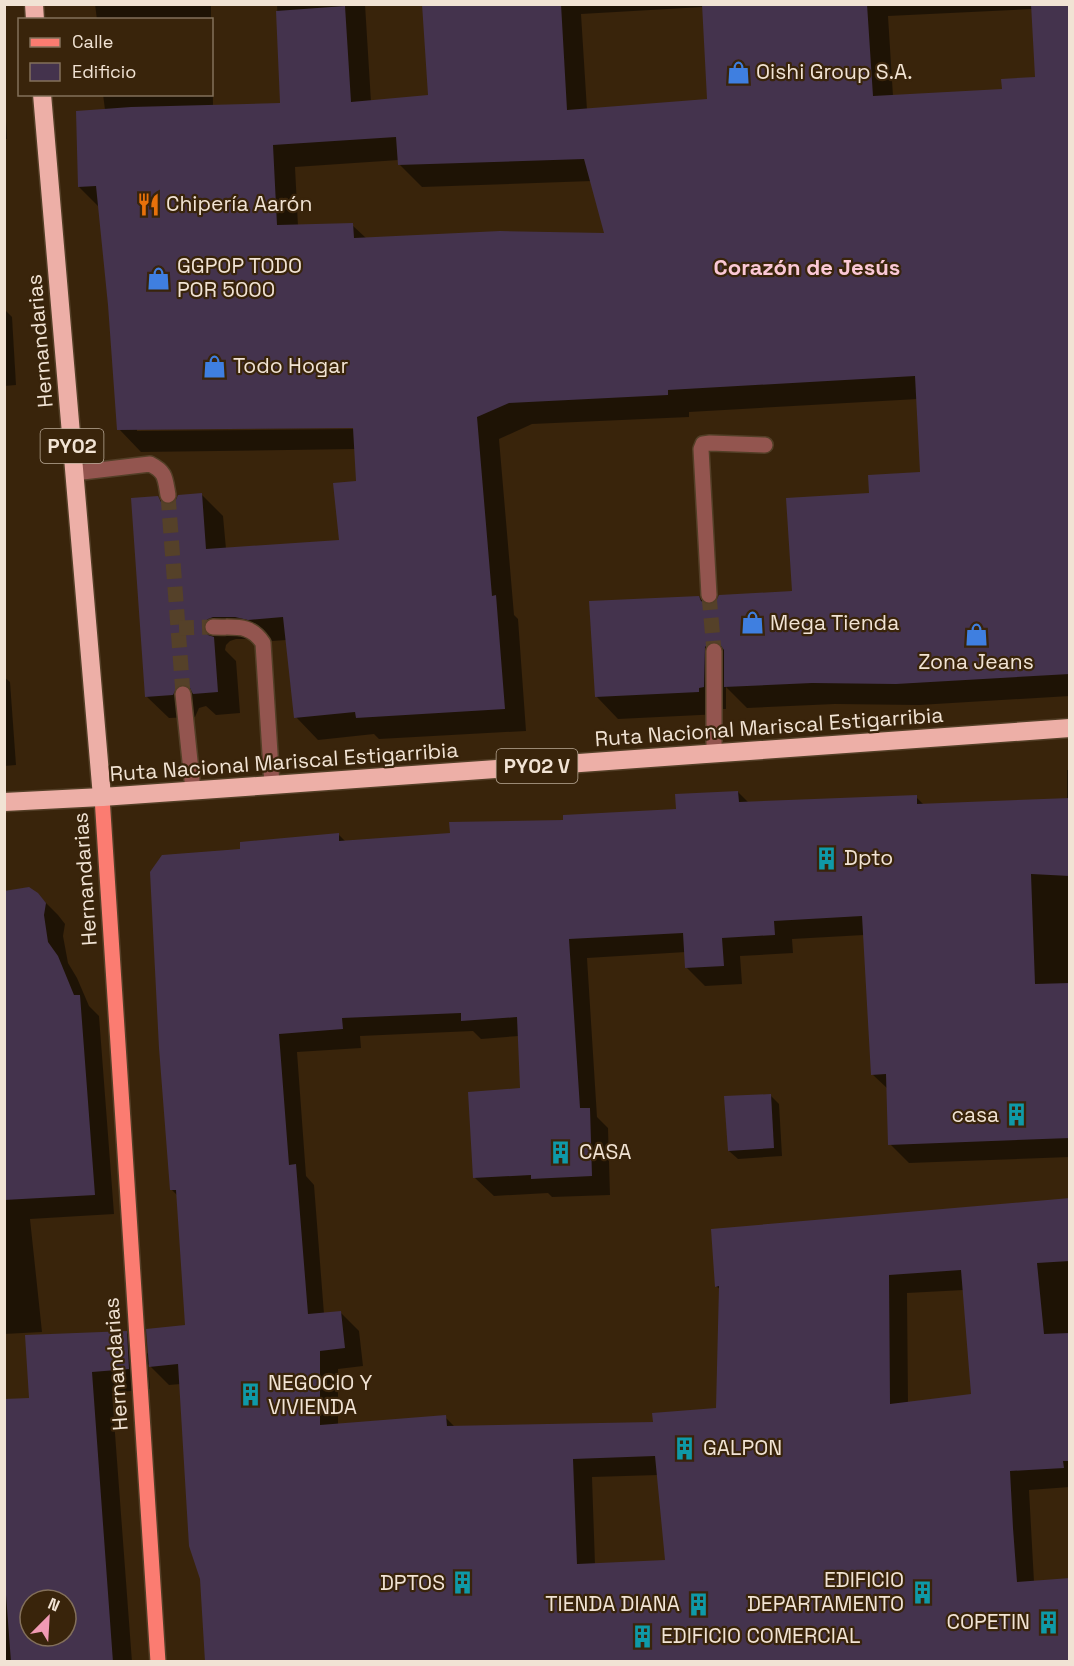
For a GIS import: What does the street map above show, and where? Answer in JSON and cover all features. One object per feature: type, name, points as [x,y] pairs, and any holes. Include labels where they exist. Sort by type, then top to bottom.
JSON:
[{"type":"highway","name":"Hernandarias","points":[[42,96],[102,797]]},
{"type":"highway","name":"Ruta Nacional Mariscal Estigarribia","points":[[4,802],[1070,728]]},
{"type":"main road","name":"Hernandarias","points":[[102,797],[158,1662]]},
{"type":"lane","points":[[709,595],[701,449],[704,444],[710,443],[765,445]]},
{"type":"lane","points":[[74,473],[150,464],[161,470],[166,481],[168,495]]},
{"type":"lane","points":[[213,627],[249,629],[257,633],[263,644],[272,785]]},
{"type":"lane","points":[[714,651],[714,754]]},
{"type":"lane","points":[[183,694],[193,790]]},
{"type":"building","points":[[422,4],[561,4],[567,110],[707,99],[702,4],[867,4],[873,96],[1002,89],[1001,79],[1035,77],[1031,4],[1070,4],[1070,674],[896,684],[812,683],[724,687],[724,650],[719,643],[713,641],[705,647],[704,687],[699,688],[699,692],[595,697],[589,601],[699,596],[701,601],[709,605],[715,603],[719,595],[792,591],[786,498],[869,493],[868,475],[920,472],[915,376],[668,390],[668,395],[509,403],[477,417],[492,596],[496,595],[505,709],[356,718],[355,712],[294,718],[283,617],[248,620],[235,617],[208,619],[204,622],[203,627],[208,635],[214,637],[218,692],[193,694],[190,688],[183,684],[177,687],[173,695],[145,697],[131,498],[158,496],[161,502],[169,505],[175,502],[178,495],[202,493],[206,549],[339,540],[333,483],[356,481],[353,428],[117,430],[96,186],[78,187],[76,111],[131,107],[280,103],[276,11],[345,6],[351,102],[428,95]],"holes":[[[396,137],[398,165],[584,159],[604,233],[500,231],[354,238],[353,223],[277,225],[273,145]]]},
{"type":"building","points":[[738,791],[739,802],[917,795],[917,804],[1070,798],[1070,876],[1031,874],[1035,984],[1070,983],[1070,1138],[888,1145],[886,1074],[871,1075],[862,916],[774,921],[775,935],[722,938],[724,966],[685,968],[683,933],[569,939],[580,1108],[590,1108],[592,1176],[531,1179],[531,1175],[473,1178],[468,1092],[520,1088],[517,1017],[461,1021],[461,1013],[342,1018],[343,1029],[279,1034],[289,1165],[296,1164],[308,1314],[341,1311],[345,1348],[320,1351],[320,1425],[446,1415],[447,1426],[653,1422],[652,1413],[716,1408],[719,1286],[715,1287],[711,1229],[1070,1198],[1070,1261],[1037,1263],[1044,1334],[1070,1333],[1070,1461],[1063,1461],[1064,1468],[1010,1471],[1017,1582],[1070,1578],[1070,1662],[205,1662],[200,1579],[189,1546],[178,1364],[149,1367],[146,1329],[185,1325],[176,1190],[170,1190],[159,1048],[150,872],[162,855],[240,849],[240,842],[339,833],[339,841],[450,833],[449,822],[563,820],[563,815],[676,809],[675,794]],"holes":[[[961,1270],[971,1394],[890,1404],[889,1275]],[[655,1456],[665,1560],[577,1564],[573,1459]]]},
{"type":"building","points":[[29,887],[46,903],[44,915],[48,942],[58,956],[74,995],[80,995],[95,1195],[4,1200],[4,891]]},
{"type":"building","points":[[771,1094],[774,1148],[728,1151],[724,1096]]},
{"type":"building","points":[[127,1331],[129,1369],[92,1372],[113,1662],[11,1662],[6,1595],[4,1595],[4,1399],[29,1398],[25,1335]]},
{"type":"tunnel","points":[[168,495],[183,694]]},
{"type":"tunnel","points":[[709,595],[714,651]]},
{"type":"tunnel","points":[[179,628],[213,627]]},
{"type":"place","name":"Oishi Group S.A.","points":[[738,72]]},
{"type":"place","name":"Chipería Aarón","points":[[148,204]]},
{"type":"place","name":"GGPOP TODO POR 5000","points":[[159,278]]},
{"type":"place","name":"Todo Hogar","points":[[215,366]]},
{"type":"place","name":"Mega Tienda","points":[[752,623]]},
{"type":"place","name":"Zona Jeans","points":[[976,634]]},
{"type":"place","name":"Dpto","points":[[826,858]]},
{"type":"place","name":"casa","points":[[1017,1115]]},
{"type":"place","name":"CASA","points":[[561,1152]]},
{"type":"place","name":"NEGOCIO Y VIVIENDA","points":[[250,1395]]},
{"type":"place","name":"GALPON","points":[[685,1448]]},
{"type":"place","name":"DPTOS","points":[[463,1583]]},
{"type":"place","name":"EDIFICIO DEPARTAMENTO","points":[[922,1592]]},
{"type":"place","name":"TIENDA DIANA","points":[[698,1604]]},
{"type":"place","name":"COPETIN","points":[[1048,1622]]},
{"type":"place","name":"EDIFICIO COMERCIAL","points":[[643,1636]]},
{"type":"district","name":"Corazón de Jesús","points":[[807,267]]}]
